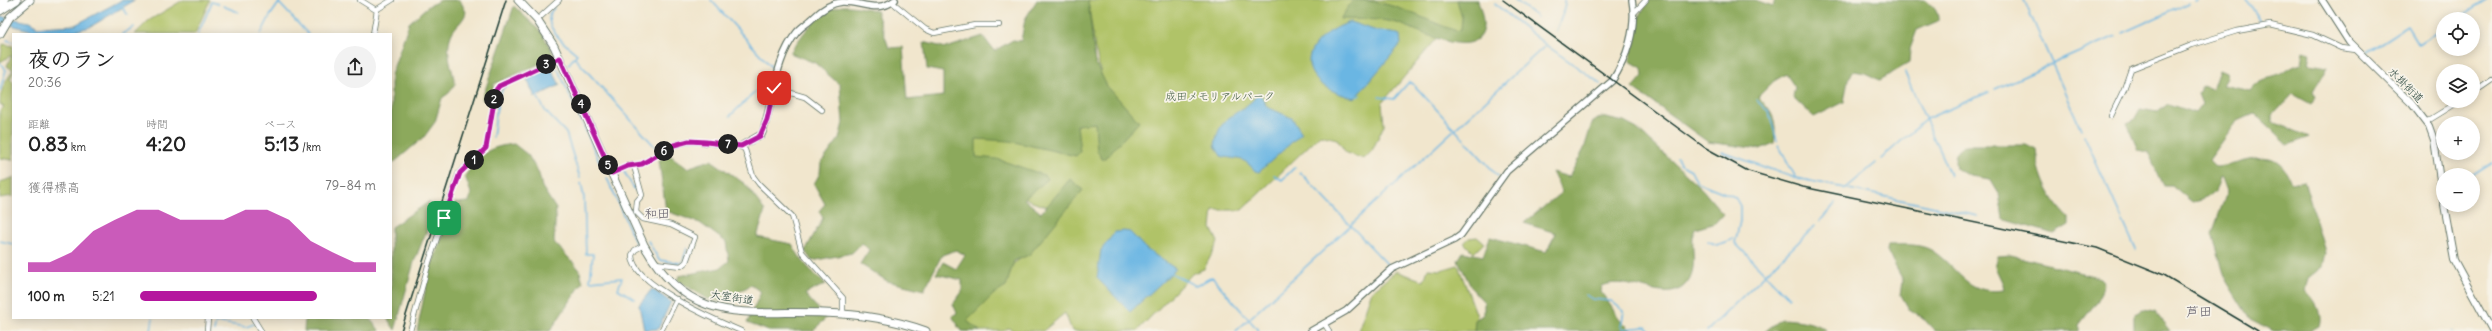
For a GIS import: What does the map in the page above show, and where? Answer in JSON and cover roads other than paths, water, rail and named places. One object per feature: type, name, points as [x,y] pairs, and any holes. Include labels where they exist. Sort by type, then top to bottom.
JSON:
[{"type":"main road","points":[[0,3],[5,0]]},
{"type":"main road","points":[[0,11],[17,0]]},
{"type":"main road","points":[[0,34],[10,17],[30,0]]},
{"type":"main road","name":"大室街道","points":[[518,0],[547,32],[644,245],[665,276],[683,292],[713,307],[737,312],[842,314],[894,321],[926,331]]},
{"type":"main road","name":"水掛街道","points":[[2322,0],[2349,42],[2412,104],[2426,122],[2434,140],[2438,168]]},
{"type":"main road","points":[[2445,212],[2454,260],[2492,330]]},
{"type":"street","points":[[360,0],[370,8],[377,10]]},
{"type":"street","points":[[373,33],[377,10],[392,0]]},
{"type":"street","points":[[537,20],[559,0]]},
{"type":"street","points":[[1311,331],[1346,311],[1392,268],[1454,240],[1466,230],[1508,171],[1612,81],[1625,56],[1634,13],[1632,0]]},
{"type":"street","points":[[1634,13],[1646,0]]},
{"type":"street","points":[[612,173],[622,168],[642,164],[674,145],[689,141],[741,146],[762,134],[785,53],[796,32],[817,15],[840,2],[876,8],[893,1],[925,29],[934,33],[976,25],[999,26]]},
{"type":"street","points":[[2110,116],[2124,89],[2131,69],[2171,52],[2237,31],[2270,25],[2313,35],[2345,49],[2356,50]]},
{"type":"street","points":[[410,331],[429,262],[460,173],[486,148],[496,90],[506,82],[560,58]]},
{"type":"street","points":[[2480,88],[2492,80]]},
{"type":"street","points":[[774,88],[805,97],[822,110]]},
{"type":"street","points":[[2426,122],[2449,108]]},
{"type":"street","points":[[741,146],[745,150],[753,176],[758,184],[792,216],[802,252],[843,298],[842,314]]},
{"type":"street","points":[[634,166],[642,196],[637,201],[636,212],[643,219],[671,225],[695,237],[686,262],[681,266],[655,263]]},
{"type":"street","points":[[644,245],[633,252],[633,262],[642,276],[694,310],[741,331]]},
{"type":"street","points":[[661,331],[676,299]]},
{"type":"street","points":[[207,331],[208,319]]},
{"type":"street","points":[[255,319],[261,331]]},
{"type":"street","points":[[1324,323],[1329,331]]},
{"type":"water","points":[[122,0],[135,0],[90,27],[79,30],[64,32],[33,31],[0,22],[0,16],[29,22],[38,27],[75,25]]},
{"type":"water","points":[[1350,22],[1377,31],[1392,32],[1400,35],[1401,44],[1355,98],[1336,92],[1321,84],[1312,74],[1309,63],[1311,52],[1318,41],[1331,31]]},
{"type":"water","points":[[551,68],[560,85],[535,97],[527,79]]},
{"type":"water","points":[[1259,92],[1267,107],[1292,118],[1302,133],[1259,172],[1255,171],[1251,166],[1240,159],[1221,156],[1215,146],[1219,129],[1227,119],[1252,101]]},
{"type":"water","points":[[1115,232],[1130,232],[1146,249],[1176,269],[1130,312],[1097,278],[1101,250]]},
{"type":"water","points":[[652,289],[671,302],[658,329],[644,330],[639,305]]},
{"type":"waterway","points":[[262,33],[270,16],[281,0]]},
{"type":"waterway","points":[[711,0],[776,72],[730,116]]},
{"type":"waterway","points":[[1515,0],[1537,17]]},
{"type":"waterway","points":[[1556,31],[1565,8],[1564,0]]},
{"type":"waterway","points":[[2024,0],[2081,129]]},
{"type":"waterway","points":[[2246,0],[2261,23]]},
{"type":"waterway","points":[[2468,12],[2487,0]]},
{"type":"waterway","points":[[198,33],[212,2],[218,4]]},
{"type":"waterway","points":[[279,3],[307,33]]},
{"type":"waterway","points":[[2122,33],[2189,3]]},
{"type":"waterway","points":[[1495,4],[1546,45],[1601,84]]},
{"type":"waterway","points":[[223,6],[238,12]]},
{"type":"waterway","points":[[122,7],[128,15]]},
{"type":"waterway","points":[[554,8],[550,14],[549,21],[551,27],[555,34],[577,54],[568,65]]},
{"type":"waterway","points":[[2367,52],[2407,26],[2418,44],[2436,32]]},
{"type":"waterway","points":[[124,33],[134,27]]},
{"type":"waterway","points":[[1995,89],[2116,36]]},
{"type":"waterway","points":[[7,40],[12,42]]},
{"type":"waterway","points":[[1236,331],[1546,45]]},
{"type":"waterway","points":[[574,57],[658,150],[679,141],[697,138],[739,142]]},
{"type":"waterway","points":[[0,63],[6,70],[0,90]]},
{"type":"waterway","points":[[493,137],[498,99],[503,88],[510,83],[546,68],[558,69],[604,172]]},
{"type":"waterway","points":[[1905,73],[1950,175]]},
{"type":"waterway","points":[[1379,97],[1394,99],[1409,82],[1414,85],[1498,176]]},
{"type":"waterway","points":[[1881,159],[1926,119],[1989,92]]},
{"type":"waterway","points":[[537,96],[546,112],[566,133],[580,178]]},
{"type":"waterway","points":[[1756,100],[1769,112],[1777,141]]},
{"type":"waterway","points":[[2084,135],[2136,250]]},
{"type":"waterway","points":[[1779,146],[1796,178],[1978,216]]},
{"type":"waterway","points":[[1722,152],[1795,178]]},
{"type":"waterway","points":[[1677,157],[1680,164],[1691,170],[1697,182],[1735,197],[1740,206],[1740,221],[1735,243],[1789,298]]},
{"type":"waterway","points":[[2480,170],[2492,162]]},
{"type":"waterway","points":[[1845,189],[1876,163]]},
{"type":"waterway","points":[[1274,175],[1282,180],[1295,167]]},
{"type":"waterway","points":[[623,170],[635,190]]},
{"type":"waterway","points":[[1300,172],[1387,264]]},
{"type":"waterway","points":[[607,178],[636,244]]},
{"type":"waterway","points":[[581,183],[584,198],[586,254],[593,254],[590,281],[622,278],[618,289],[635,299]]},
{"type":"waterway","points":[[1820,221],[1836,203]]},
{"type":"waterway","points":[[1707,331],[1815,226]]},
{"type":"waterway","points":[[1708,241],[1717,245],[1733,239]]},
{"type":"waterway","points":[[0,241],[12,244]]},
{"type":"waterway","points":[[648,241],[659,260],[680,263],[683,261],[687,248]]},
{"type":"waterway","points":[[1171,273],[1196,286],[1212,277],[1259,331]]},
{"type":"waterway","points":[[1586,295],[1592,299],[1611,301],[1624,311],[1621,327],[1623,329],[1646,327],[1649,331]]},
{"type":"waterway","points":[[151,331],[153,319]]},
{"type":"waterway","points":[[214,331],[217,319]]},
{"type":"waterway","points":[[216,322],[246,327],[254,324]]},
{"type":"railway","points":[[401,331],[506,0]]},
{"type":"railway","points":[[1503,0],[1704,147],[1748,171],[1803,187],[2097,248],[2164,275],[2258,331]]},
{"type":"district","name":"和田","points":[[657,213]]},
{"type":"district","name":"芦田","points":[[2199,311]]},
{"type":"park label","name":"成田メモリアルパーク","points":[[1220,96]]}]
